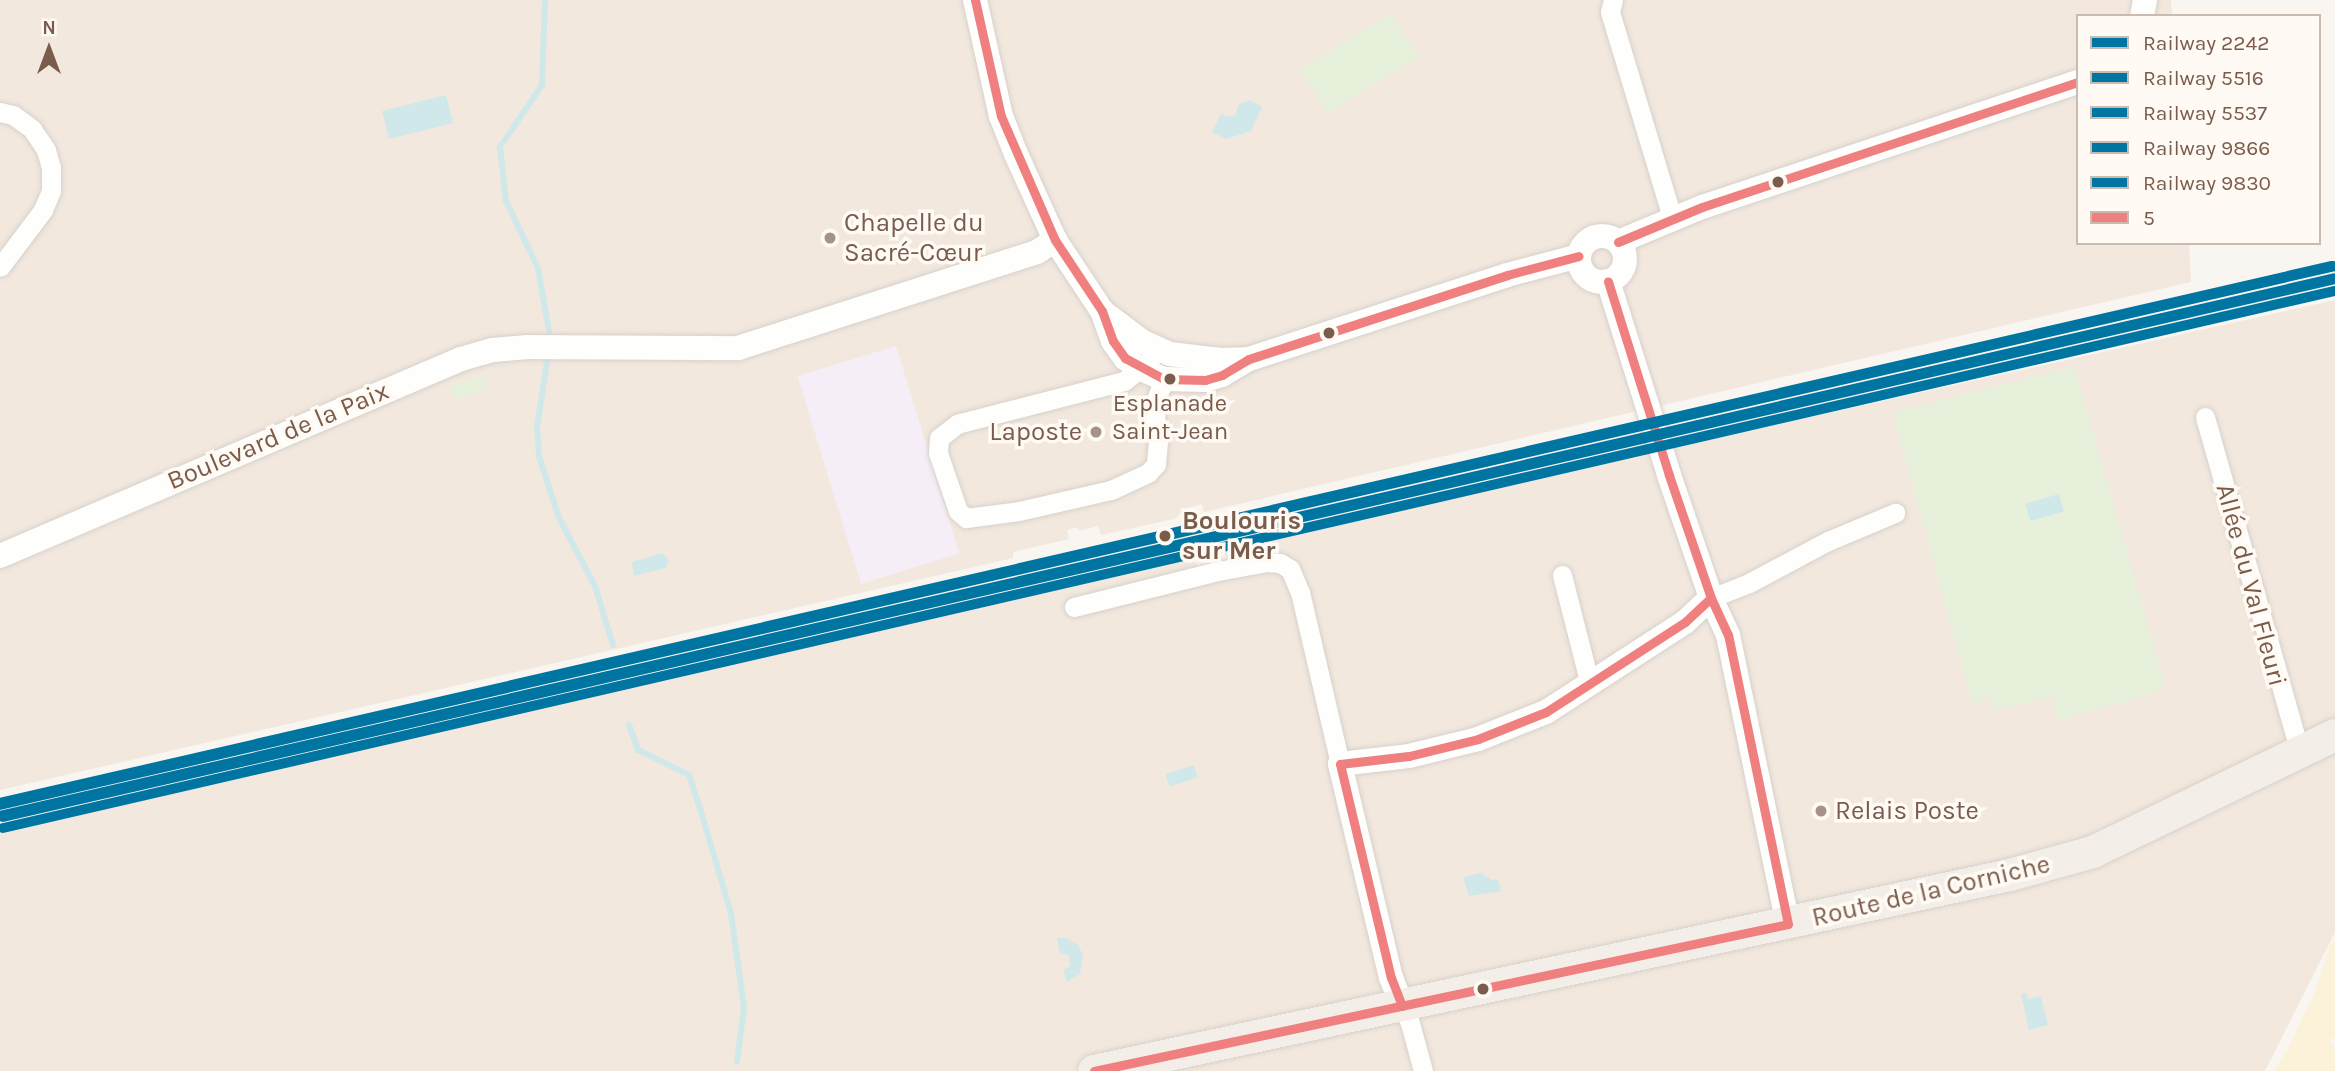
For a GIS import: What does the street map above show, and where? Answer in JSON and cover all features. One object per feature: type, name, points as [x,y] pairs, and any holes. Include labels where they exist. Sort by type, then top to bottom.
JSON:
[{"type":"main road","name":"Route de la Corniche","points":[[1094,1071],[2010,875],[2093,852],[2335,735]]},
{"type":"street","points":[[975,0],[1001,117],[1055,240],[1102,311],[1113,341],[1125,358],[1249,359],[1507,275],[1579,257]]},
{"type":"street","points":[[1613,0],[1611,12],[1672,217]]},
{"type":"street","points":[[1618,242],[1625,261],[1620,274],[1601,282],[1587,277],[1579,257],[1585,243],[1598,236],[1618,242],[1672,217],[2076,83]]},
{"type":"street","points":[[0,112],[13,114],[32,129],[46,150],[51,168],[51,191],[43,210],[0,267]]},
{"type":"street","name":"Boulevard de la Paix","points":[[0,556],[461,359],[493,350],[564,346],[738,348],[1037,252],[1055,240]]},
{"type":"street","points":[[1608,281],[1669,475],[1711,598],[1728,635],[1788,924]]},
{"type":"street","points":[[1154,360],[1154,404],[1158,442],[1156,464],[1148,473],[1111,490],[1019,511],[966,518],[958,511],[938,453],[939,438],[957,424],[1124,381],[1154,360]]},
{"type":"street","name":"Allée du Val Fleuri","points":[[2205,417],[2300,753]]},
{"type":"street","points":[[1340,764],[1409,756],[1478,739],[1546,712],[1685,622],[1711,598],[1749,583],[1828,541],[1895,513]]},
{"type":"street","points":[[1074,607],[1213,572],[1268,562],[1280,563],[1290,569],[1300,592],[1388,966],[1410,1023],[1423,1071]]},
{"type":"street","points":[[1562,575],[1590,685]]},
{"type":"shaded area","points":[[0,0],[2171,0],[2172,14],[2076,14],[2076,245],[2189,245],[2191,282],[1204,512],[1202,504],[1187,508],[1174,519],[1101,535],[1098,526],[1079,531],[1077,527],[1067,530],[1069,539],[1013,552],[1013,558],[0,790]]},
{"type":"shaded area","points":[[2335,300],[2335,932],[2265,1071],[0,1071],[0,828],[1192,555],[1197,566],[1226,560],[1224,548]]},
{"type":"shaded area","points":[[896,346],[959,554],[861,584],[798,376]]},
{"type":"green space","points":[[1391,13],[1419,57],[1328,114],[1300,70]]},
{"type":"green space","points":[[2074,366],[2166,689],[2058,721],[2051,697],[1995,711],[1990,698],[1972,703],[1893,413]]},
{"type":"green space","points":[[483,376],[487,389],[455,399],[450,386]]},
{"type":"sand","points":[[2335,941],[2335,1036],[2330,1041],[2335,1049],[2335,1071],[2274,1071],[2290,1045],[2317,987],[2329,948]]},
{"type":"water","points":[[446,95],[453,123],[389,139],[382,111]]},
{"type":"water","points":[[1250,100],[1262,107],[1251,131],[1226,139],[1212,132],[1221,114],[1227,117],[1235,115],[1239,104]]},
{"type":"water","points":[[2059,494],[2064,511],[2030,521],[2025,504]]},
{"type":"water","points":[[662,553],[669,560],[666,568],[634,576],[632,562]]},
{"type":"water","points":[[1194,765],[1198,777],[1169,787],[1165,774]]},
{"type":"water","points":[[1480,873],[1492,880],[1498,879],[1501,891],[1469,896],[1463,877]]},
{"type":"water","points":[[1057,938],[1066,938],[1078,945],[1083,955],[1080,974],[1067,982],[1063,970],[1070,966],[1069,956],[1060,953]]},
{"type":"water","points":[[2026,993],[2028,999],[2041,996],[2048,1025],[2029,1030],[2021,994]]},
{"type":"waterway","points":[[545,0],[542,85],[500,147],[506,201],[538,268],[549,332]]},
{"type":"waterway","points":[[547,362],[537,427],[539,456],[559,518],[595,586],[613,645]]},
{"type":"waterway","points":[[629,725],[638,750],[689,775],[700,808],[731,913],[744,1008],[737,1062]]},
{"type":"rail line","name":"9866","points":[[0,803],[2332,266]]},
{"type":"rail line","name":"5537","points":[[0,805],[2335,266]]},
{"type":"rail line","name":"2242","points":[[0,816],[2335,278]]},
{"type":"rail line","name":"9830","points":[[3,817],[2335,279]]},
{"type":"rail line","name":"5516","points":[[3,828],[2335,291]]},
{"type":"transit line","name":"5","points":[[975,0],[1001,116],[1055,240],[1102,311],[1113,341],[1125,358],[1164,379],[1205,380],[1222,375],[1249,359],[1507,275],[1579,256]]},
{"type":"transit line","name":"5","points":[[1618,242],[1702,207],[2076,83]]},
{"type":"transit line","name":"5","points":[[1094,1071],[1788,924],[1728,635],[1711,598],[1669,475],[1608,281]]},
{"type":"transit line","name":"5","points":[[1402,1006],[1391,978],[1340,764],[1409,756],[1478,739],[1546,712],[1685,622],[1711,598]]},
{"type":"place","name":"Chapelle du Sacré-Cœur","points":[[830,238]]},
{"type":"place","name":"Esplanade Saint-Jean","points":[[1170,379]]},
{"type":"place","name":"Laposte","points":[[1096,432]]},
{"type":"place","name":"Boulouris sur Mer","points":[[1165,536]]},
{"type":"place","name":"Relais Poste","points":[[1821,811]]}]
